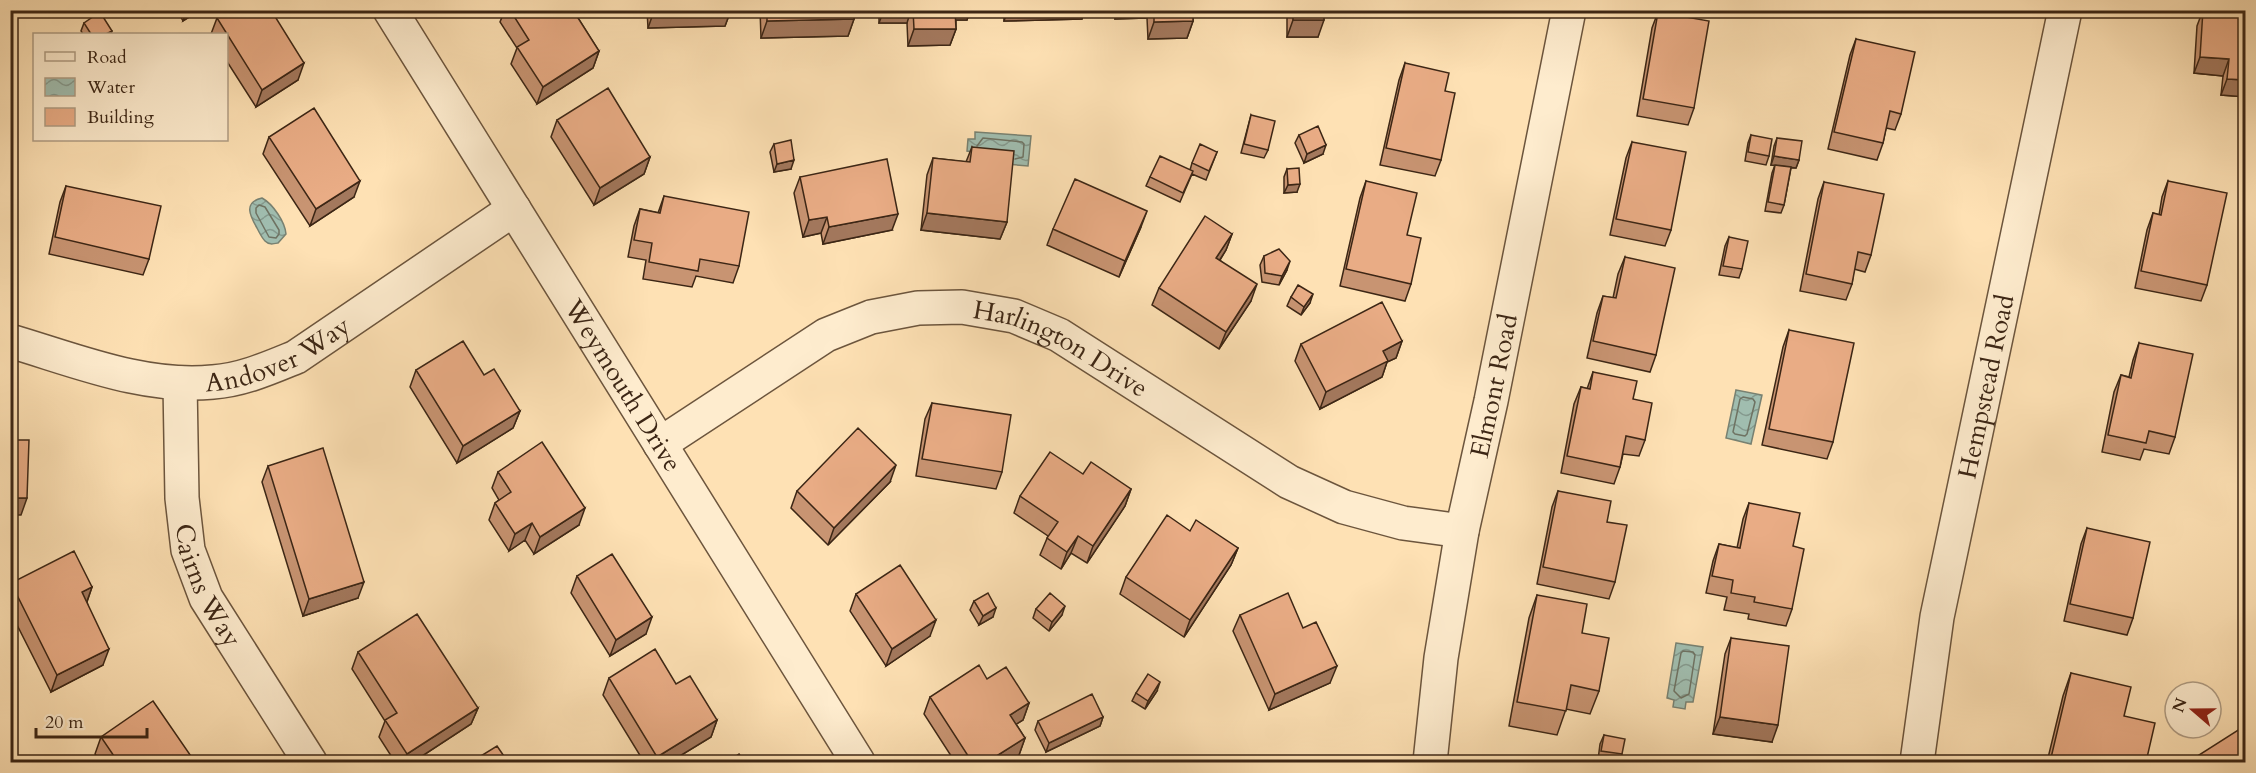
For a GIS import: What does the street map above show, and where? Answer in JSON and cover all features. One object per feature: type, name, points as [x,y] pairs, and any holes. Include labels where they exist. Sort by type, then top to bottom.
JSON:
[{"type":"street","name":"Weymouth Drive","points":[[390,10],[858,762]]},
{"type":"street","name":"Elmont Road","points":[[1430,762],[1440,658],[1462,531],[1491,400],[1569,10]]},
{"type":"street","name":"Hempstead Road","points":[[1917,762],[1937,617],[2065,10]]},
{"type":"street","name":"Andover Way","points":[[10,341],[133,376],[180,383],[214,382],[256,373],[296,357],[514,209]]},
{"type":"street","name":"Harlington Drive","points":[[660,444],[826,335],[871,317],[918,308],[962,307],[1014,316],[1059,335],[1289,482],[1344,507],[1403,523],[1462,531]]},
{"type":"street","name":"Cairns Way","points":[[180,383],[182,498],[188,550],[206,598],[310,762]]},
{"type":"water","points":[[975,132],[1031,136],[1028,166],[973,161],[973,152],[967,151],[968,139],[975,139]]},
{"type":"water","points":[[262,198],[274,209],[283,224],[286,234],[278,243],[270,244],[265,241],[250,214],[252,203]]},
{"type":"water","points":[[1736,390],[1762,395],[1751,444],[1726,438]]},
{"type":"water","points":[[1676,643],[1703,647],[1693,702],[1686,702],[1685,709],[1673,707],[1674,700],[1667,698]]},
{"type":"building","points":[[230,10],[271,10],[304,63],[262,90],[217,18]]},
{"type":"building","points":[[510,10],[573,10],[599,51],[543,87],[517,47],[529,40]]},
{"type":"building","points":[[767,10],[853,10],[854,19],[767,21]]},
{"type":"building","points":[[913,10],[955,10],[956,29],[914,29]]},
{"type":"building","points":[[1154,10],[1193,10],[1193,21],[1154,22]]},
{"type":"building","points":[[1293,10],[1324,10],[1324,20],[1293,20]]},
{"type":"building","points":[[2203,10],[2246,10],[2246,80],[2227,79],[2229,59],[2200,57]]},
{"type":"building","points":[[100,12],[112,31],[90,33],[84,23]]},
{"type":"building","points":[[1658,12],[1709,21],[1694,108],[1643,99]]},
{"type":"building","points":[[1856,39],[1915,52],[1901,114],[1890,111],[1883,143],[1834,132]]},
{"type":"building","points":[[1405,63],[1449,73],[1445,91],[1455,93],[1441,160],[1386,148]]},
{"type":"building","points":[[608,88],[650,157],[600,188],[557,120]]},
{"type":"building","points":[[314,108],[360,181],[316,209],[269,137]]},
{"type":"building","points":[[1251,115],[1275,121],[1268,150],[1244,144]]},
{"type":"building","points":[[1318,126],[1326,145],[1307,154],[1299,135]]},
{"type":"building","points":[[1751,135],[1772,139],[1769,156],[1748,152]]},
{"type":"building","points":[[1777,138],[1802,141],[1799,160],[1774,156]]},
{"type":"building","points":[[791,140],[794,160],[777,164],[774,144]]},
{"type":"building","points":[[1632,142],[1686,152],[1671,230],[1616,219]]},
{"type":"building","points":[[1200,144],[1217,152],[1209,171],[1192,163]]},
{"type":"building","points":[[972,147],[1014,151],[1007,222],[927,213],[933,158],[970,162]]},
{"type":"building","points":[[1160,156],[1193,171],[1183,193],[1150,177]]},
{"type":"building","points":[[887,159],[898,214],[829,227],[827,217],[809,220],[800,177]]},
{"type":"building","points":[[1775,165],[1791,167],[1784,205],[1768,202]]},
{"type":"building","points":[[1299,168],[1300,184],[1288,185],[1287,169]]},
{"type":"building","points":[[1075,179],[1147,211],[1125,261],[1053,229]]},
{"type":"building","points":[[1366,181],[1417,193],[1407,235],[1421,238],[1411,284],[1346,269]]},
{"type":"building","points":[[2168,181],[2227,193],[2207,285],[2141,271],[2153,213],[2161,215]]},
{"type":"building","points":[[1824,182],[1884,194],[1871,255],[1858,252],[1852,284],[1806,274]]},
{"type":"building","points":[[66,186],[161,206],[149,259],[55,237]]},
{"type":"building","points":[[664,196],[749,212],[739,266],[700,259],[698,271],[649,262],[652,243],[634,240],[640,209],[660,213]]},
{"type":"building","points":[[1205,216],[1232,234],[1216,258],[1257,284],[1226,332],[1159,288]]},
{"type":"building","points":[[1729,237],[1748,241],[1742,269],[1723,266]]},
{"type":"building","points":[[1279,249],[1290,261],[1282,276],[1265,273],[1264,256]]},
{"type":"building","points":[[1625,257],[1675,268],[1656,355],[1593,341],[1603,296],[1616,298]]},
{"type":"building","points":[[1298,285],[1313,294],[1304,307],[1291,297]]},
{"type":"building","points":[[1382,302],[1402,341],[1383,351],[1388,361],[1326,392],[1301,344]]},
{"type":"building","points":[[1789,330],[1854,343],[1833,442],[1769,429]]},
{"type":"building","points":[[463,341],[484,375],[494,369],[520,411],[463,446],[416,370]]},
{"type":"building","points":[[2139,343],[2193,354],[2175,437],[2149,431],[2146,443],[2108,435],[2121,375],[2131,378]]},
{"type":"building","points":[[1593,372],[1637,381],[1633,399],[1652,403],[1645,440],[1626,436],[1620,467],[1567,456],[1581,387],[1590,389]]},
{"type":"building","points":[[932,403],[1011,415],[1002,472],[922,459]]},
{"type":"building","points":[[858,428],[896,465],[834,528],[797,491]]},
{"type":"building","points":[[10,440],[29,440],[27,498],[10,498]]},
{"type":"building","points":[[542,442],[585,508],[540,537],[532,523],[515,534],[495,503],[511,492],[498,472]]},
{"type":"building","points":[[323,448],[364,582],[309,599],[268,466]]},
{"type":"building","points":[[1050,452],[1083,474],[1091,462],[1131,489],[1093,546],[1078,536],[1067,552],[1047,538],[1058,522],[1020,496]]},
{"type":"building","points":[[1558,491],[1611,501],[1607,522],[1627,525],[1615,582],[1543,567]]},
{"type":"building","points":[[1749,503],[1800,513],[1793,546],[1804,549],[1792,609],[1754,602],[1755,597],[1731,593],[1733,580],[1712,576],[1719,544],[1740,548]]},
{"type":"building","points":[[1167,515],[1190,531],[1196,520],[1238,548],[1190,620],[1126,577]]},
{"type":"building","points":[[2087,528],[2150,542],[2133,618],[2070,604]]},
{"type":"building","points":[[74,551],[92,587],[82,592],[109,649],[57,675],[11,583]]},
{"type":"building","points":[[612,554],[652,617],[616,640],[577,576]]},
{"type":"building","points":[[900,565],[936,620],[892,649],[856,594]]},
{"type":"building","points":[[988,593],[996,608],[983,616],[974,601]]},
{"type":"building","points":[[1050,593],[1065,606],[1052,622],[1036,609]]},
{"type":"building","points":[[1288,593],[1303,628],[1316,622],[1337,666],[1275,694],[1240,615]]},
{"type":"building","points":[[1537,595],[1587,604],[1582,633],[1609,638],[1599,691],[1571,685],[1566,711],[1517,702]]},
{"type":"building","points":[[417,614],[478,708],[407,754],[385,720],[397,713],[358,652]]},
{"type":"building","points":[[1731,638],[1789,646],[1778,725],[1720,717]]},
{"type":"building","points":[[655,649],[676,684],[690,676],[717,720],[657,757],[609,678]]},
{"type":"building","points":[[979,665],[987,679],[1006,667],[1029,703],[1010,715],[1025,738],[987,762],[972,762],[930,697]]},
{"type":"building","points":[[2071,673],[2131,687],[2124,716],[2155,723],[2146,762],[2050,762]]},
{"type":"building","points":[[1148,674],[1160,682],[1148,701],[1136,693]]},
{"type":"building","points":[[1092,694],[1103,717],[1049,743],[1038,721]]},
{"type":"building","points":[[153,701],[195,762],[118,762],[101,737]]},
{"type":"building","points":[[2246,725],[2246,762],[2188,762],[2223,740]]},
{"type":"building","points":[[1604,735],[1625,739],[1622,754],[1601,751]]},
{"type":"building","points":[[497,746],[508,762],[471,762]]},
{"type":"building","points":[[739,754],[744,762],[727,762]]}]
